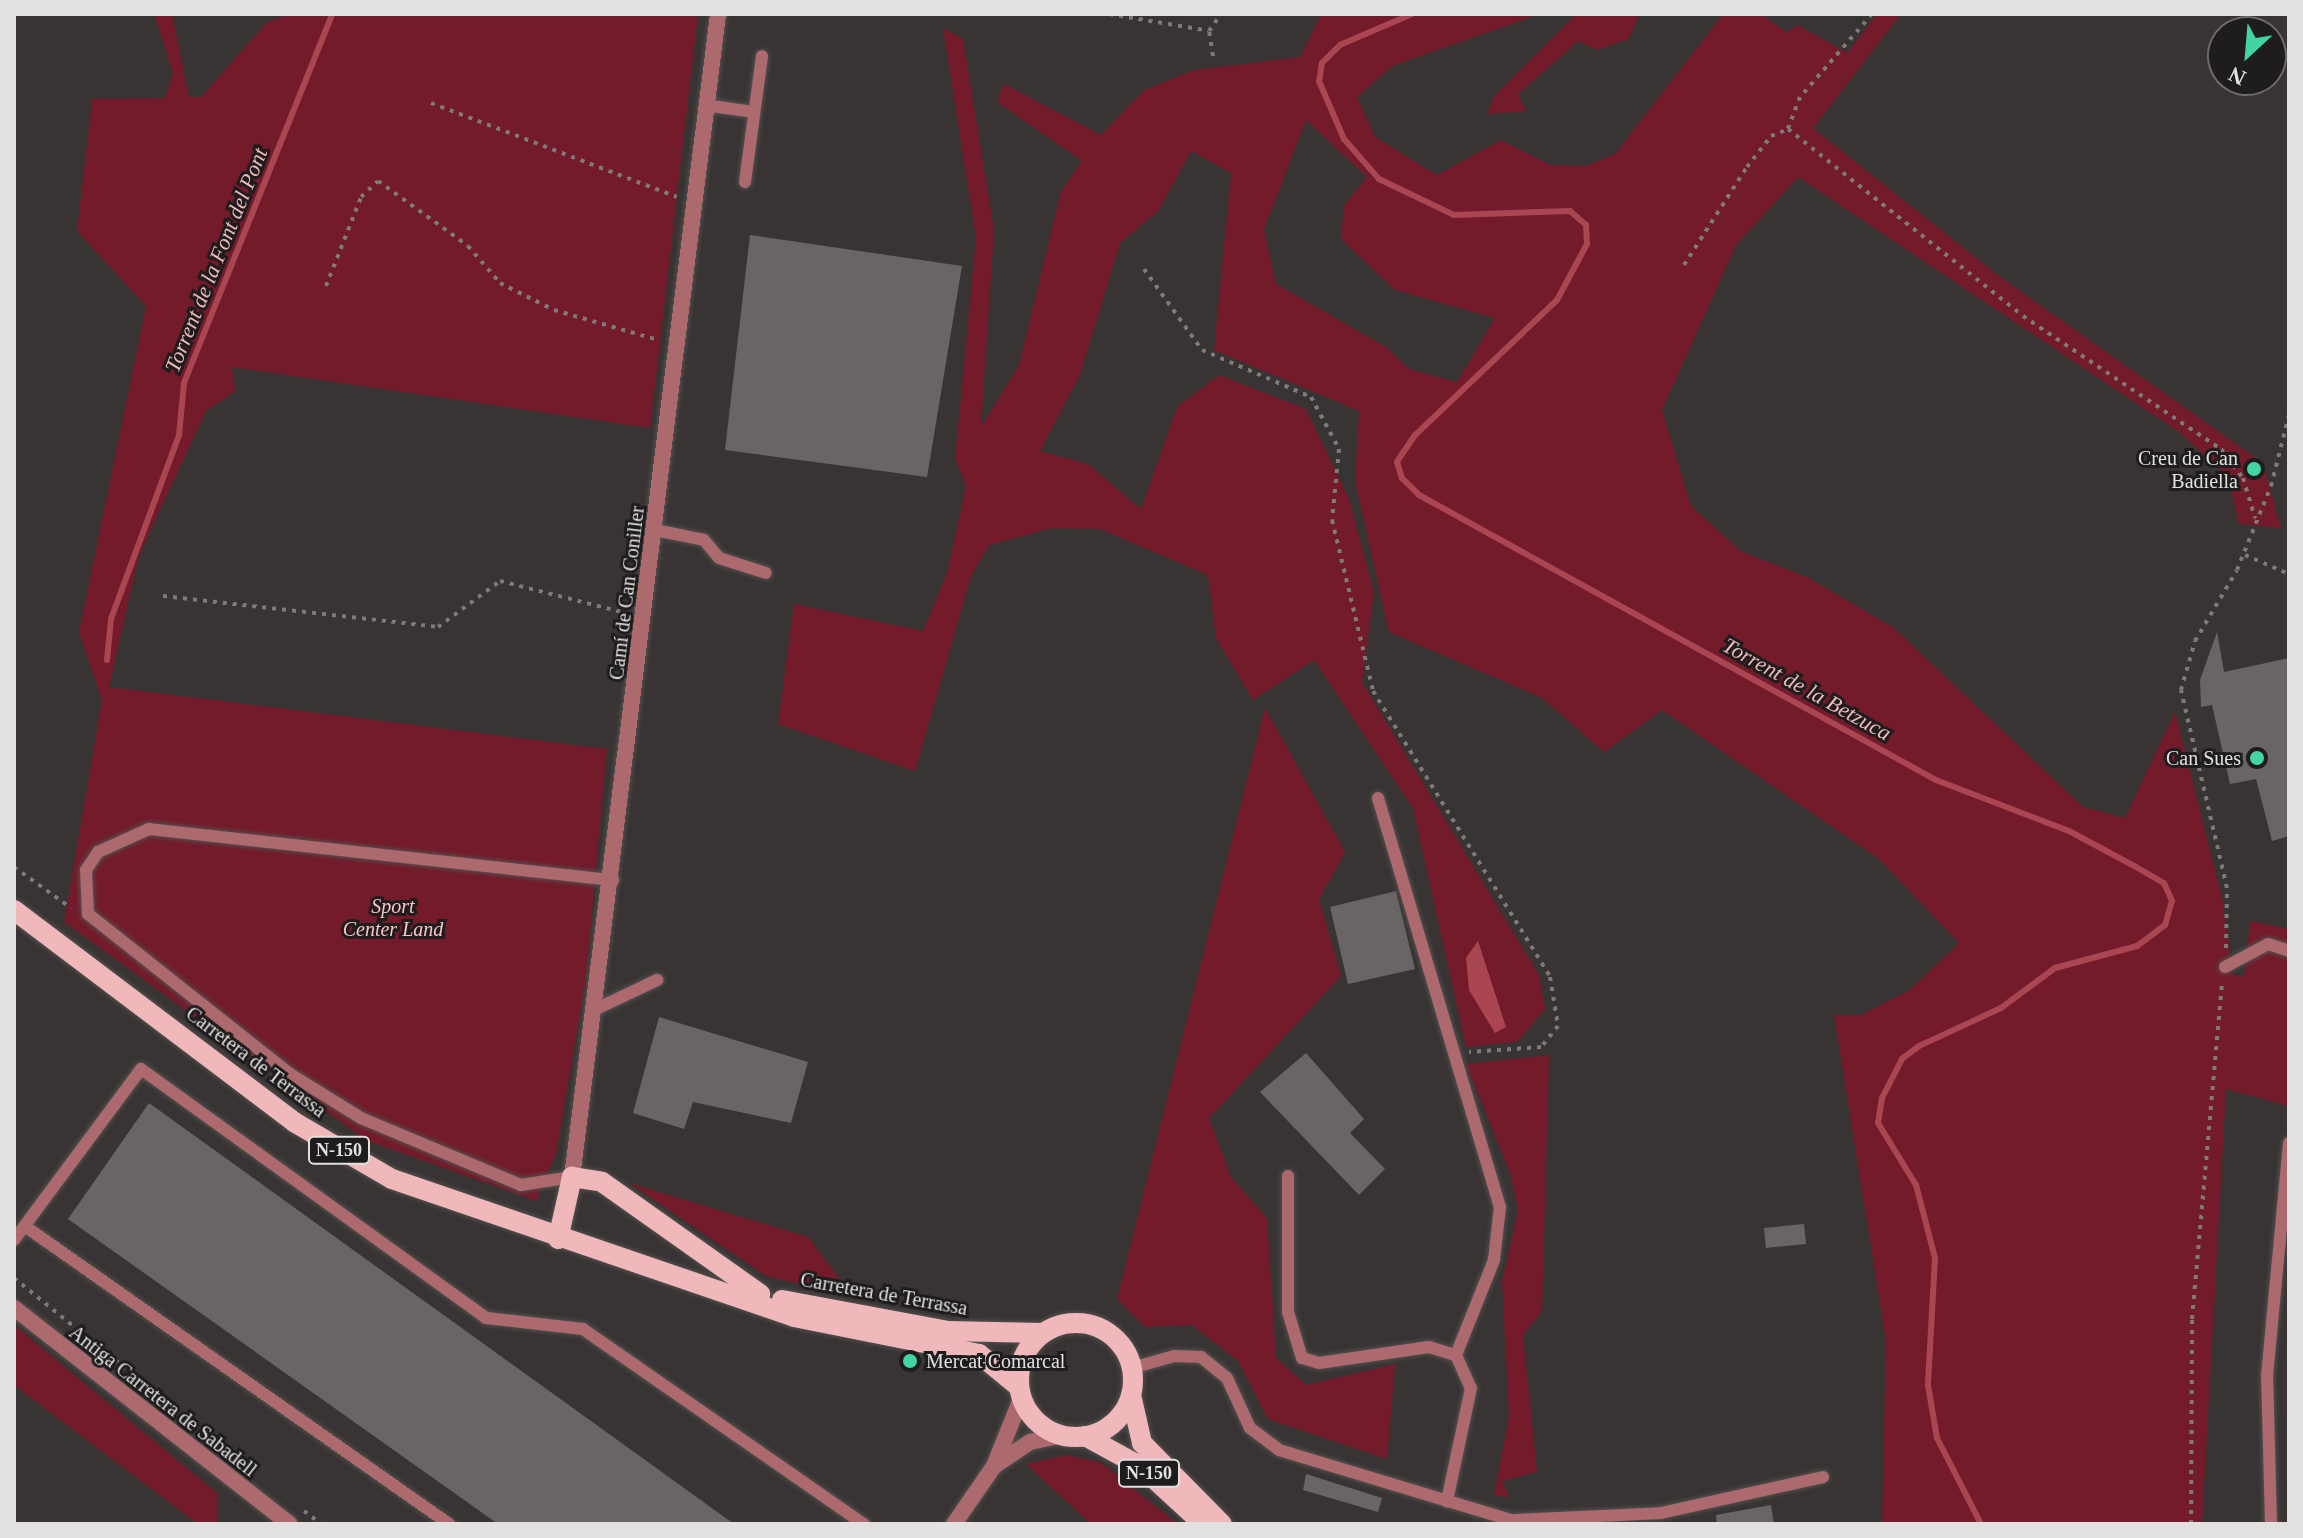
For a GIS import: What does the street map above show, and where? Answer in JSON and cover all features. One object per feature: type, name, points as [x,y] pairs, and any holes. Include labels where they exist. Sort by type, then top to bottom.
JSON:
[{"type":"main road","name":"Carretera de Terrassa","points":[[14,910],[326,1143],[428,1195],[835,1329],[979,1354],[1020,1393]]},
{"type":"main road","points":[[558,1239],[572,1177],[613,1188],[760,1294]]},
{"type":"main road","name":"Carretera de Terrassa","points":[[718,1288],[947,1331],[1042,1333]]},
{"type":"main road","name":"N-150","points":[[1042,1333],[1068,1323],[1101,1329],[1119,1343],[1132,1368],[1131,1395],[1142,1443],[1222,1524]]},
{"type":"main road","points":[[1020,1393],[1024,1354],[1042,1333]]},
{"type":"main road","name":"N-150","points":[[1020,1393],[1041,1425],[1062,1435],[1085,1436],[1140,1466],[1203,1524]]},
{"type":"main road","points":[[1085,1436],[1115,1422],[1131,1395]]},
{"type":"street","name":"Camí de Can Coniller","points":[[572,1177],[699,202],[718,14]]},
{"type":"street","name":"Antiga Carretera de Sabadell","points":[[14,1308],[289,1524]]},
{"type":"street","points":[[954,1524],[994,1466],[1020,1393]]},
{"type":"street","points":[[994,1466],[1024,1445],[1062,1435]]},
{"type":"lane","points":[[745,182],[762,56]]},
{"type":"lane","points":[[711,106],[754,112]]},
{"type":"lane","points":[[655,530],[704,540],[719,558],[766,573]]},
{"type":"lane","points":[[1378,798],[1500,1207],[1494,1260],[1456,1355],[1471,1388],[1447,1501]]},
{"type":"lane","points":[[572,1177],[521,1185],[361,1118],[290,1074],[88,914],[86,870],[98,852],[149,829],[613,880]]},
{"type":"lane","points":[[2225,967],[2268,944],[2289,951]]},
{"type":"lane","points":[[596,1009],[657,980]]},
{"type":"lane","points":[[14,1240],[141,1069],[486,1318],[583,1329],[864,1524]]},
{"type":"lane","points":[[2271,1524],[2267,1376],[2289,1143]]},
{"type":"lane","points":[[1288,1176],[1288,1312],[1302,1358],[1319,1363],[1429,1347],[1456,1355]]},
{"type":"lane","points":[[26,1227],[449,1524]]},
{"type":"lane","points":[[1132,1368],[1174,1356],[1201,1357],[1227,1378],[1250,1428],[1279,1450],[1518,1522],[1661,1513],[1823,1477]]},
{"type":"path","points":[[1109,14],[1209,31]]},
{"type":"path","points":[[1213,56],[1209,31],[1221,14]]},
{"type":"path","points":[[1684,265],[1747,167],[1771,136],[1788,129],[1800,97],[1872,14]]},
{"type":"path","points":[[431,103],[646,190],[699,202]]},
{"type":"path","points":[[1788,129],[2023,316],[2221,449],[2243,478],[2256,520]]},
{"type":"path","points":[[326,286],[361,197],[378,181],[468,246],[500,283],[554,310],[680,346]]},
{"type":"path","points":[[1144,269],[1202,350],[1311,397],[1339,449],[1332,520],[1373,691],[1550,977],[1558,1026],[1541,1047],[1454,1053]]},
{"type":"path","points":[[2243,555],[2289,574]]},
{"type":"path","points":[[163,596],[438,627],[500,581],[644,617]]},
{"type":"path","points":[[14,867],[59,904],[88,914]]},
{"type":"green space","name":"Sport Center Land","points":[[154,14],[172,14],[189,97],[201,97],[267,22],[291,14],[698,14],[650,428],[232,367],[235,391],[206,411],[139,555],[109,687],[607,749],[586,978],[556,1154],[536,1201],[366,1140],[64,922],[102,700],[79,632],[146,306],[77,231],[92,99],[165,98],[173,73]]},
{"type":"green space","points":[[1321,14],[1540,14],[1392,66],[1357,97],[1375,137],[1437,175],[1501,140],[1550,165],[1585,166],[1615,154],[1723,14],[1761,14],[1786,32],[1798,25],[1847,53],[1877,14],[1901,14],[1813,128],[1995,273],[2263,463],[2281,528],[2239,524],[2228,476],[2179,432],[1798,177],[1736,245],[1662,410],[1691,506],[1742,552],[1807,577],[1894,628],[2083,807],[2125,818],[2175,712],[2222,898],[2233,974],[2244,977],[2250,921],[2289,929],[2289,1106],[2226,1089],[2202,1524],[1882,1524],[1886,1341],[1834,1015],[1861,1015],[1910,990],[1959,943],[1879,859],[1662,710],[1604,752],[1542,698],[1389,632],[1355,481],[1359,411],[1214,350],[1231,173],[1191,151],[1158,211],[1120,243],[1080,375],[1040,451],[1088,464],[1141,509],[1177,407],[1219,375],[1306,409],[1349,499],[1374,592],[1362,682],[1539,975],[1545,1009],[1517,1042],[1466,1047],[1413,808],[1314,660],[1253,700],[1216,638],[1208,575],[1100,529],[1052,528],[989,545],[971,576],[915,771],[778,724],[794,604],[923,631],[948,570],[966,485],[955,459],[976,238],[943,28],[963,39],[994,230],[981,427],[1019,365],[1061,191],[1082,161],[997,102],[1004,84],[1101,135],[1144,90],[1194,70],[1300,57]],"holes":[[[1306,120],[1367,177],[1344,206],[1341,239],[1395,290],[1495,318],[1457,382],[1409,369],[1386,347],[1276,284],[1264,229]]]},
{"type":"green space","points":[[1576,14],[1640,14],[1628,39],[1597,50],[1578,41],[1518,94],[1526,111],[1487,114],[1494,96]]},
{"type":"green space","points":[[1265,708],[1345,852],[1319,899],[1341,976],[1209,1118],[1231,1177],[1267,1218],[1276,1358],[1306,1385],[1395,1364],[1387,1459],[1268,1419],[1238,1361],[1192,1325],[1145,1327],[1117,1299]]},
{"type":"green space","points":[[1549,1055],[1542,1311],[1523,1335],[1537,1472],[1502,1481],[1509,1497],[1494,1495],[1509,1416],[1502,1281],[1518,1210],[1511,1175],[1466,1064]]},
{"type":"green space","points":[[629,1183],[808,1237],[853,1297],[766,1276]]},
{"type":"green space","points":[[14,1325],[217,1493],[217,1524],[198,1524],[14,1385]]},
{"type":"green space","points":[[1066,1455],[1100,1462],[1178,1524],[1091,1524],[1026,1464]]},
{"type":"shaded area","points":[[1478,941],[1506,1027],[1495,1033],[1469,990],[1466,958]]},
{"type":"building","points":[[750,235],[962,266],[927,477],[725,450]]},
{"type":"building","name":"Can Sues","points":[[2217,632],[2224,672],[2289,658],[2289,836],[2272,841],[2256,779],[2230,784],[2212,705],[2201,707],[2200,680]]},
{"type":"building","points":[[1396,891],[1415,969],[1348,984],[1330,907]]},
{"type":"building","points":[[659,1017],[808,1062],[791,1123],[693,1102],[684,1129],[633,1113]]},
{"type":"building","points":[[1306,1053],[1364,1119],[1350,1133],[1385,1169],[1359,1195],[1260,1092]]},
{"type":"building","points":[[149,1103],[734,1524],[498,1524],[68,1219]]},
{"type":"building","points":[[1804,1224],[1806,1244],[1766,1248],[1764,1228]]},
{"type":"building","points":[[1306,1474],[1382,1498],[1378,1512],[1303,1490]]},
{"type":"building","points":[[1771,1505],[1774,1524],[1717,1524],[1716,1515]]},
{"type":"waterway","name":"Torrent de la Font del Pont","points":[[107,660],[111,619],[179,435],[184,383],[332,14]]},
{"type":"waterway","name":"Torrent de la Betzuca","points":[[1412,14],[1340,45],[1322,63],[1319,81],[1344,139],[1379,179],[1454,215],[1570,211],[1586,225],[1587,244],[1557,300],[1415,435],[1397,462],[1402,478],[1419,495],[1936,780],[2069,831],[2136,867],[2164,883],[2172,901],[2165,925],[2137,946],[2055,968],[2001,1008],[1919,1046],[1902,1059],[1882,1098],[1878,1123],[1916,1185],[1935,1258],[1928,1385],[1937,1438],[1981,1524]]},
{"type":"place","name":"Creu de Can Badiella","points":[[2254,469]]},
{"type":"place","name":"Can Sues","points":[[2257,758]]},
{"type":"place","name":"Mercat Comarcal","points":[[910,1361]]}]
